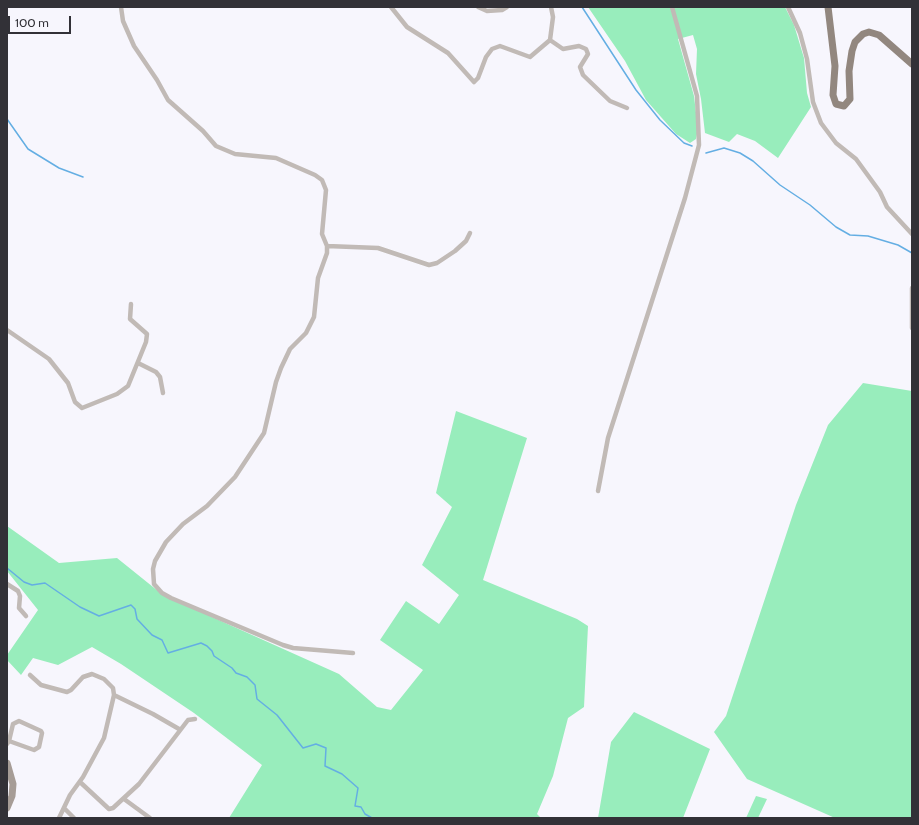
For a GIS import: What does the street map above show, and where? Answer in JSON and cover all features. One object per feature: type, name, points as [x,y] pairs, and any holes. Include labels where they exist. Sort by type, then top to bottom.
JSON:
[{"type":"main road","points":[[828,7],[835,66],[833,95],[836,104],[844,106],[850,99],[848,71],[855,42],[863,34],[870,32],[879,35],[912,64]]},
{"type":"street","points":[[121,7],[123,21],[134,46],[158,80],[168,100],[203,131],[216,146],[234,154],[276,158],[315,175],[322,180],[326,190],[322,234],[327,246],[327,253],[318,278],[314,317],[309,329],[290,349],[276,382],[264,433],[235,477],[207,506],[183,524],[166,542],[158,555],[152,576],[156,588],[171,598],[283,646],[353,653]]},
{"type":"street","points":[[391,7],[407,27],[448,53],[474,82],[486,57],[492,49],[500,46],[530,57],[550,40],[553,17],[551,7]]},
{"type":"street","points":[[478,7],[487,11],[502,10],[507,7]]},
{"type":"street","points":[[598,491],[608,438],[678,222],[700,145],[697,96],[672,7]]},
{"type":"street","points":[[788,7],[800,33],[807,59],[813,102],[821,123],[832,139],[856,159],[880,192],[887,207],[912,234]]},
{"type":"street","points":[[550,40],[563,49],[579,46],[586,49],[588,54],[580,67],[583,75],[610,101],[627,108]]},
{"type":"street","points":[[327,246],[378,248],[429,265],[437,263],[455,250],[466,241],[470,233]]},
{"type":"street","points":[[912,288],[912,328]]},
{"type":"street","points":[[7,330],[50,359],[68,383],[75,402],[82,408],[117,394],[128,386],[146,342],[147,334],[130,319],[131,304]]},
{"type":"street","points":[[138,363],[156,372],[160,377],[163,393]]},
{"type":"street","points":[[7,584],[18,591],[20,596],[19,608],[26,616]]},
{"type":"street","points":[[30,676],[41,685],[67,692],[71,690],[83,677],[88,674],[96,674],[104,679],[113,688],[114,694],[105,734],[59,818]]},
{"type":"street","points":[[114,694],[153,714],[179,730]]},
{"type":"street","points":[[80,782],[109,809],[113,808],[139,784],[188,720],[195,719]]},
{"type":"street","points":[[18,722],[41,731],[42,734],[38,747],[34,750],[8,743],[14,724],[18,722]]},
{"type":"street","points":[[7,762],[13,784],[7,808]]},
{"type":"street","points":[[124,799],[150,818]]},
{"type":"street","points":[[64,808],[74,818]]},
{"type":"green space","points":[[588,7],[785,7],[794,25],[804,58],[807,93],[811,107],[778,158],[755,141],[737,134],[729,142],[705,133],[696,74],[697,49],[693,35],[678,39],[694,96],[698,129],[696,139],[690,143],[676,134],[646,100],[625,61]]},
{"type":"green space","points":[[863,383],[912,391],[912,818],[835,818],[747,779],[714,732],[726,716],[796,505],[828,425]]},
{"type":"green space","points":[[456,411],[527,438],[483,580],[577,619],[588,626],[584,707],[568,718],[553,776],[537,814],[541,818],[229,818],[262,765],[194,713],[121,664],[92,647],[58,665],[33,658],[21,675],[7,660],[7,655],[38,610],[7,571],[7,526],[59,563],[117,558],[163,595],[339,674],[377,707],[391,710],[423,670],[380,640],[406,601],[439,624],[459,595],[422,565],[452,507],[436,493]]},
{"type":"green space","points":[[634,712],[710,749],[683,818],[598,818],[611,742]]},
{"type":"green space","points":[[756,796],[767,799],[758,818],[746,818]]},
{"type":"waterway","points":[[582,7],[636,90],[660,120],[684,143],[692,146]]},
{"type":"waterway","points":[[7,119],[28,149],[59,168],[83,177]]},
{"type":"waterway","points":[[706,153],[724,148],[740,153],[753,161],[780,185],[810,205],[836,227],[850,235],[868,236],[898,245],[912,253]]},
{"type":"waterway","points":[[7,568],[24,582],[32,585],[45,583],[80,607],[99,616],[131,605],[135,609],[137,619],[152,635],[162,640],[168,653],[201,643],[207,646],[212,651],[214,656],[232,668],[236,673],[247,677],[255,685],[257,699],[277,715],[303,748],[316,744],[326,748],[325,766],[342,774],[358,788],[355,806],[361,807],[365,814],[372,818]]}]
